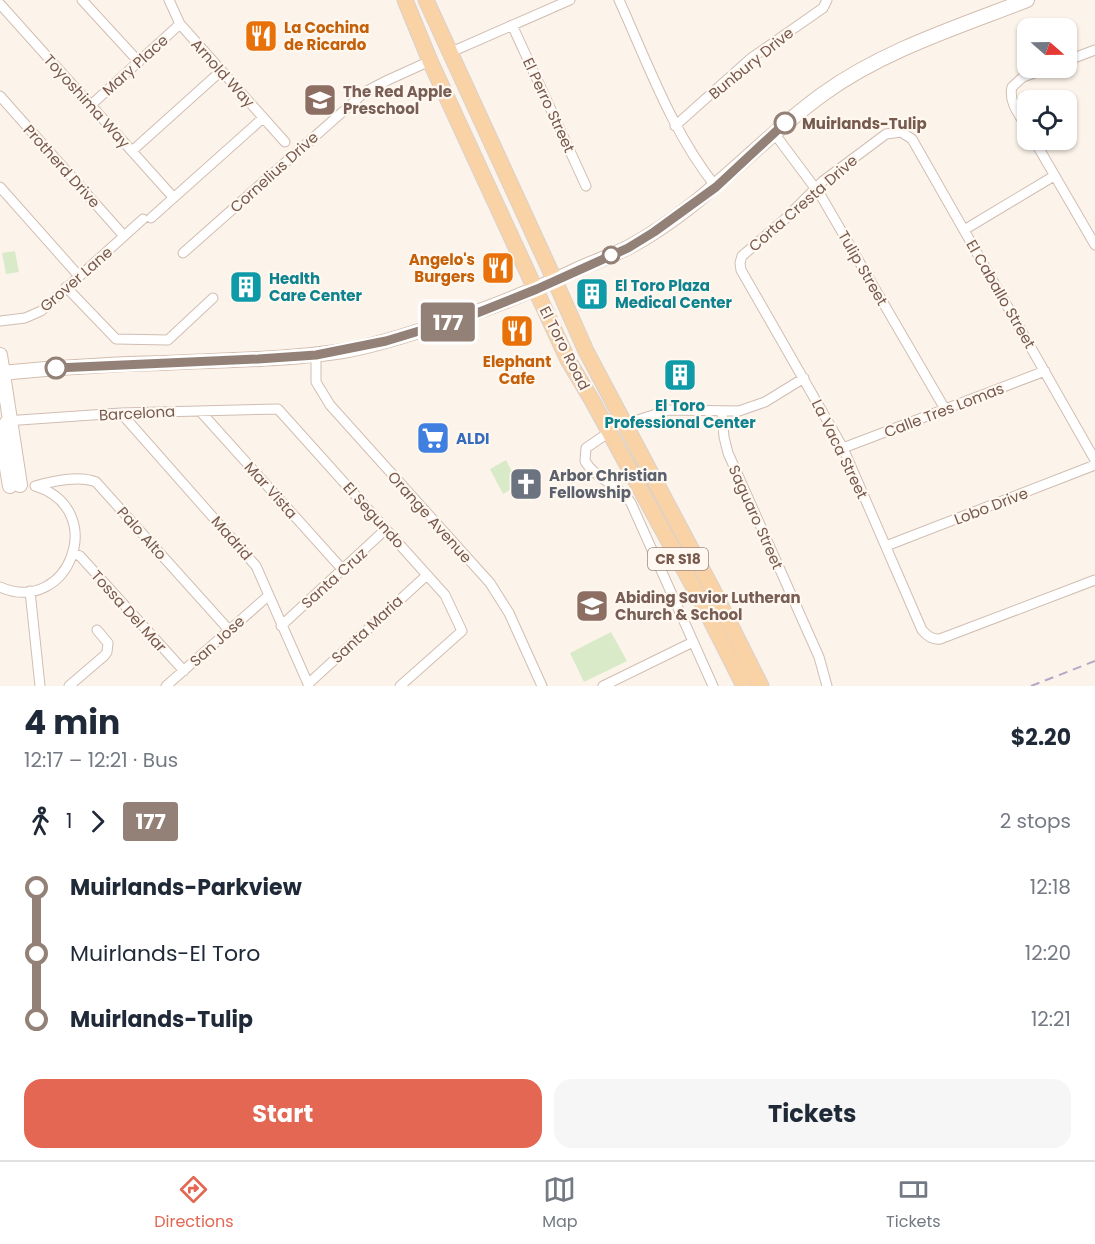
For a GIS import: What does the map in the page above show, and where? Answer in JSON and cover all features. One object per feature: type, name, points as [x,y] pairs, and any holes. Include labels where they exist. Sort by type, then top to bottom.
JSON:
[{"type":"main road","name":"El Toro Road","points":[[405,0],[430,61],[568,360],[699,597],[744,686]]},
{"type":"main road","name":"El Toro Road","points":[[426,0],[448,53],[480,116],[586,351],[761,686]]},
{"type":"main road","points":[[1,373],[70,366],[316,355],[394,339],[472,315],[537,289],[637,242],[716,187],[774,133],[825,93],[871,64],[907,47],[1027,0]]},
{"type":"main road","points":[[430,61],[448,53]]},
{"type":"main road","points":[[0,354],[3,423],[10,487]]},
{"type":"main road","points":[[608,433],[625,424]]},
{"type":"street","points":[[82,0],[139,62]]},
{"type":"street","name":"Arnold Way","points":[[169,0],[180,24],[285,142]]},
{"type":"street","points":[[448,53],[570,0]]},
{"type":"street","points":[[620,0],[675,126],[716,187]]},
{"type":"street","name":"Bunbury Drive","points":[[675,126],[750,59],[823,8],[827,1]]},
{"type":"street","name":"Toyoshima Way","points":[[0,4],[173,198]]},
{"type":"street","name":"Mary Place","points":[[91,105],[180,24]]},
{"type":"street","name":"El Perro Street","points":[[512,25],[586,186]]},
{"type":"street","points":[[1077,57],[1095,50]]},
{"type":"street","name":"Cornelius Drive","points":[[183,253],[365,92],[430,61]]},
{"type":"street","points":[[132,151],[221,71]]},
{"type":"street","points":[[1017,110],[1011,95],[1012,87],[1022,78]]},
{"type":"street","name":"Protherd Drive","points":[[0,96],[124,236]]},
{"type":"street","name":"Grover Lane","points":[[0,321],[33,316],[124,236],[173,198],[263,118]]},
{"type":"street","name":"Corta Cresta Drive","points":[[740,263],[747,251],[816,188],[886,134],[901,132]]},
{"type":"street","name":"El Caballo Street","points":[[901,132],[912,139],[1095,463]]},
{"type":"street","name":"Tulip Street","points":[[774,133],[816,188],[945,409]]},
{"type":"street","points":[[1040,150],[1095,245]]},
{"type":"street","points":[[964,230],[1054,176]]},
{"type":"street","points":[[1,190],[80,276]]},
{"type":"street","name":"La Vaca Street","points":[[740,263],[744,275],[843,448],[922,630],[933,639],[947,636],[1095,580]]},
{"type":"street","points":[[66,287],[111,335],[122,341],[168,340],[213,298]]},
{"type":"street","name":"Orange Avenue","points":[[316,355],[316,382],[330,405],[489,584],[509,614],[542,686]]},
{"type":"street","name":"Calle Tres Lomas","points":[[843,448],[1045,371]]},
{"type":"street","points":[[625,424],[669,410],[739,411],[765,402],[804,378]]},
{"type":"street","name":"Barcelona","points":[[3,423],[121,413],[274,408]]},
{"type":"street","name":"El Segundo","points":[[274,408],[281,411],[446,595],[462,630],[400,686]]},
{"type":"street","name":"Mar Vista","points":[[200,411],[343,570]]},
{"type":"street","name":"Saguaro Street","points":[[722,412],[728,453],[819,657],[827,686]]},
{"type":"street","name":"Madrid","points":[[121,413],[251,560],[308,685]]},
{"type":"street","points":[[608,433],[586,448],[585,461],[591,469],[626,496],[631,503],[713,686]]},
{"type":"street","name":"Lobo Drive","points":[[886,546],[1095,463]]},
{"type":"street","name":"Palo Alto","points":[[35,486],[83,479],[96,482],[229,630]]},
{"type":"street","points":[[0,587],[16,592],[30,591],[54,581],[66,568],[73,553],[75,536],[68,512],[58,498],[35,486],[10,487]]},
{"type":"street","name":"Santa Cruz","points":[[281,626],[386,529]]},
{"type":"street","name":"Tossa Del Mar","points":[[73,553],[80,556],[184,671]]},
{"type":"street","name":"Santa Maria","points":[[308,685],[427,574]]},
{"type":"street","points":[[30,591],[40,686]]},
{"type":"street","name":"San Jose","points":[[166,686],[268,596]]},
{"type":"street","points":[[69,686],[107,652],[108,643],[97,630]]},
{"type":"street","points":[[603,686],[693,642]]},
{"type":"green space","points":[[15,251],[19,272],[6,274],[2,253]]},
{"type":"green space","points":[[506,460],[519,485],[503,494],[490,469]]},
{"type":"green space","points":[[611,632],[627,661],[584,682],[570,653]]},
{"type":"railway","points":[[1031,686],[1095,661]]},
{"type":"bus line","name":"177","points":[[56,368],[316,355],[386,341],[472,315],[628,248],[700,200],[785,123]]},
{"type":"place","name":"La Cochina de Ricardo","points":[[261,36]]},
{"type":"place","name":"The Red Apple Preschool","points":[[320,100]]},
{"type":"place","name":"Muirlands-Tulip","points":[[785,123]]},
{"type":"place","name":"Angelo's Burgers","points":[[498,268]]},
{"type":"place","name":"Health Care Center","points":[[246,287]]},
{"type":"place","name":"El Toro Plaza Medical Center","points":[[592,294]]},
{"type":"place","name":"Elephant Cafe","points":[[517,331]]},
{"type":"place","name":"El Toro Professional Center","points":[[680,375]]},
{"type":"place","name":"ALDI","points":[[433,438]]},
{"type":"place","name":"Arbor Christian Fellowship","points":[[526,484]]},
{"type":"place","name":"Abiding Savior Lutheran Church & School","points":[[592,606]]}]
